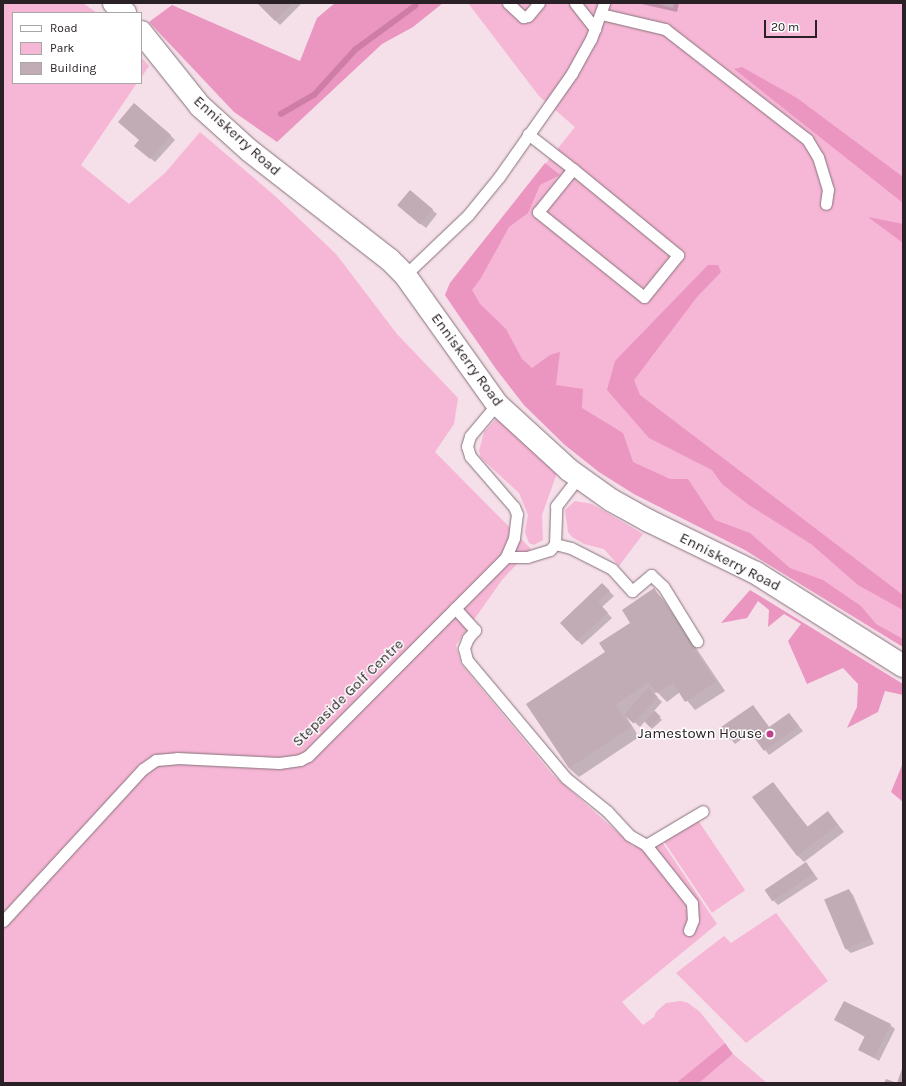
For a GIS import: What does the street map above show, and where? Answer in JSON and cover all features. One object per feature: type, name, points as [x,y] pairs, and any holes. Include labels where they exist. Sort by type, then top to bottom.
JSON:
[{"type":"main road","points":[[114,3],[124,12]]},
{"type":"main road","name":"Enniskerry Road","points":[[142,33],[200,106],[250,151],[390,260],[405,275],[497,404],[579,476],[611,500],[649,521],[756,573],[903,666]]},
{"type":"lane","points":[[508,3],[523,17],[528,16],[539,3]]},
{"type":"lane","points":[[575,3],[595,30]]},
{"type":"lane","points":[[405,275],[468,214],[528,134],[572,73],[595,30],[604,3]]},
{"type":"lane","points":[[601,14],[665,29],[807,139],[818,157],[828,189],[826,204]]},
{"type":"lane","points":[[528,134],[573,169],[678,255],[644,297],[538,212],[573,169]]},
{"type":"lane","points":[[497,404],[470,436],[467,446],[470,456],[514,507],[517,514],[514,538],[506,557],[541,554],[550,550],[555,544],[556,506],[579,476]]},
{"type":"lane","points":[[555,544],[572,548],[612,569],[632,591],[651,576],[663,586],[697,641]]},
{"type":"lane","name":"Stepaside Golf Centre","points":[[3,921],[143,769],[156,760],[177,758],[279,763],[300,760],[308,756],[506,557]]},
{"type":"lane","points":[[455,608],[475,630],[468,638],[464,648],[467,660],[523,730],[566,778],[607,811],[629,835],[646,845],[692,903],[693,920],[689,930]]},
{"type":"lane","points":[[646,845],[703,811]]},
{"type":"green space","points":[[3,3],[83,3],[96,12],[12,12],[12,84],[136,84],[81,165],[129,204],[165,173],[200,132],[275,196],[336,254],[397,334],[458,398],[454,424],[435,452],[531,549],[502,580],[456,645],[461,664],[552,774],[633,846],[662,842],[717,924],[622,1002],[643,1025],[654,1017],[656,1012],[666,1003],[681,1001],[688,1003],[700,1012],[725,1043],[676,1083],[3,1083]]},
{"type":"green space","points":[[468,3],[903,3],[903,647],[745,550],[634,494],[599,472],[565,445],[524,405],[461,319],[445,295],[450,283],[575,127],[539,96]]},
{"type":"green space","points":[[142,58],[149,66],[142,76]]},
{"type":"green space","points":[[497,418],[557,473],[542,515],[543,540],[534,545],[529,543],[525,532],[528,515],[519,493],[481,458],[479,451],[484,432]]},
{"type":"green space","points":[[575,501],[592,504],[643,534],[619,566],[604,549],[584,544],[572,537],[568,532],[565,510]]},
{"type":"green space","points":[[697,819],[745,890],[712,913],[664,841]]},
{"type":"green space","points":[[776,913],[828,981],[746,1043],[676,973],[724,936],[731,943]]},
{"type":"green space","points":[[733,1054],[767,1083],[699,1083]]},
{"type":"shaded area","points":[[335,3],[443,3],[413,27],[382,44],[277,142],[234,112],[149,22],[172,5],[300,61],[317,18]]},
{"type":"shaded area","points":[[742,67],[797,98],[903,177],[903,203],[734,69]]},
{"type":"shaded area","points":[[545,163],[560,175],[540,185],[528,213],[509,227],[481,278],[472,290],[480,304],[506,329],[522,359],[532,368],[550,355],[560,352],[556,385],[583,389],[582,408],[623,433],[633,462],[670,479],[688,479],[715,520],[750,533],[790,568],[823,580],[861,606],[876,624],[903,639],[903,647],[745,550],[634,494],[599,472],[565,445],[524,405],[496,369],[445,295],[450,283]]},
{"type":"shaded area","points":[[868,217],[903,224],[903,243]]},
{"type":"shaded area","points":[[708,265],[718,265],[721,272],[697,297],[634,380],[640,395],[903,595],[903,610],[858,585],[811,544],[749,505],[722,484],[712,470],[649,438],[607,390],[615,361]]},
{"type":"shaded area","points":[[750,590],[903,684],[903,695],[885,691],[878,712],[847,728],[857,707],[858,684],[843,668],[807,684],[788,641],[801,624],[784,614],[768,627],[769,610],[758,601],[747,618],[721,623]]},
{"type":"shaded area","points":[[903,763],[903,802],[891,792]]},
{"type":"shaded area","points":[[725,1043],[733,1054],[699,1083],[676,1083]]},
{"type":"building","points":[[257,3],[293,3],[275,21]]},
{"type":"building","points":[[655,3],[674,3],[673,8]]},
{"type":"building","points":[[134,103],[171,135],[150,159],[134,146],[139,140],[118,122]]},
{"type":"building","points":[[410,190],[433,209],[420,225],[397,205]]},
{"type":"building","points":[[602,583],[610,591],[598,602],[608,613],[577,641],[560,623]]},
{"type":"building","points":[[654,588],[716,682],[685,702],[673,683],[657,693],[649,682],[615,705],[631,727],[569,768],[526,704],[605,652],[599,643],[630,623],[622,610]]},
{"type":"building","points":[[648,688],[658,697],[634,723],[624,715]]},
{"type":"building","name":"Jamestown House","points":[[753,705],[769,727],[789,713],[799,726],[764,751],[747,728],[730,740],[721,727]]},
{"type":"building","points":[[655,711],[661,717],[650,727],[644,722]]},
{"type":"building","points":[[773,782],[807,827],[828,811],[838,825],[797,856],[752,797]]},
{"type":"building","points":[[806,862],[814,874],[772,902],[765,890]]},
{"type":"building","points":[[849,889],[870,939],[845,949],[824,900]]},
{"type":"building","points":[[844,1001],[891,1024],[874,1058],[858,1050],[865,1036],[834,1020]]},
{"type":"building","points":[[903,1066],[903,1083],[897,1083]]},
{"type":"building","points":[[886,1079],[897,1083],[884,1083]]},
{"type":"waterway","points":[[281,114],[314,95],[355,50],[415,6],[416,3]]},
{"type":"place","name":"Jamestown House","points":[[770,734]]}]
